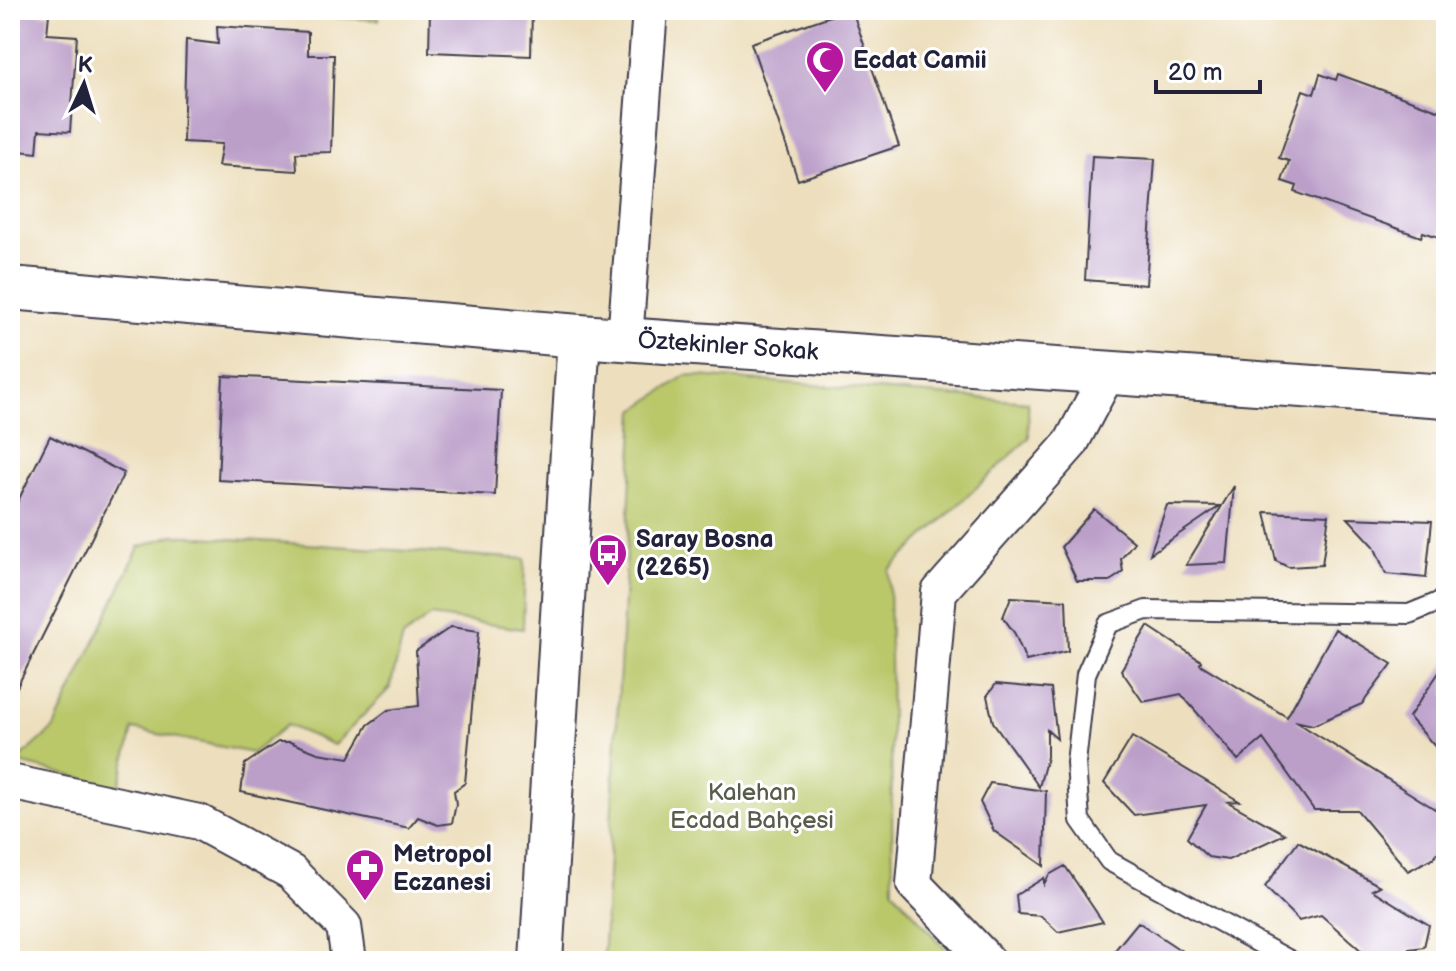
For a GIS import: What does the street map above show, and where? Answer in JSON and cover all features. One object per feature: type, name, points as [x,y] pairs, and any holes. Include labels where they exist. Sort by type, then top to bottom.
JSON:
[{"type":"street","points":[[625,339],[650,10]]},
{"type":"street","name":"Öztekinler Sokak","points":[[10,288],[579,336],[1446,396]]},
{"type":"street","points":[[541,961],[579,336]]},
{"type":"street","points":[[988,961],[914,884],[939,592],[1071,443],[1108,373]]},
{"type":"street","points":[[10,782],[199,822],[291,872],[344,926],[349,961]]},
{"type":"lane","points":[[1291,961],[1109,861],[1080,820],[1076,763],[1086,674],[1108,624],[1146,610],[1409,614],[1446,599]]},
{"type":"green space","points":[[196,10],[379,10],[379,20]]},
{"type":"green space","name":"Kalehan Ecdad Bahçesi","points":[[686,375],[1028,402],[1029,438],[889,570],[893,890],[956,961],[603,961],[635,410]]},
{"type":"green space","points":[[173,535],[525,559],[523,629],[430,616],[403,637],[390,688],[334,745],[287,725],[252,753],[133,729],[119,788],[16,762],[54,728],[139,547]]},
{"type":"building","points":[[430,10],[532,10],[531,56],[429,52]]},
{"type":"building","name":"Ecdat Camii","points":[[852,10],[899,146],[798,180],[751,43]]},
{"type":"building","points":[[10,11],[49,14],[47,34],[77,36],[70,132],[39,130],[37,153],[10,150]]},
{"type":"building","points":[[217,26],[308,32],[308,55],[334,55],[331,152],[296,153],[297,171],[218,166],[222,144],[183,142],[186,40],[218,44]]},
{"type":"building","points":[[1320,74],[1336,80],[1338,74],[1446,113],[1446,216],[1439,237],[1423,232],[1421,237],[1295,192],[1297,186],[1282,181],[1289,161],[1279,158],[1303,90],[1314,94]]},
{"type":"building","points":[[1092,156],[1155,159],[1146,285],[1085,280]]},
{"type":"building","points":[[223,376],[501,390],[495,495],[218,480]]},
{"type":"building","points":[[50,436],[124,473],[10,701],[10,517]]},
{"type":"building","points":[[1234,486],[1227,563],[1186,565]]},
{"type":"building","points":[[1167,505],[1220,506],[1150,554]]},
{"type":"building","points":[[1094,509],[1134,542],[1121,559],[1123,572],[1110,581],[1077,581],[1061,547]]},
{"type":"building","points":[[1265,512],[1329,515],[1322,565],[1288,567],[1276,561]]},
{"type":"building","points":[[1348,518],[1432,521],[1426,578],[1386,574],[1374,546]]},
{"type":"building","points":[[1011,597],[1066,600],[1068,651],[1026,661],[1015,634],[1003,617]]},
{"type":"building","points":[[1148,626],[1201,661],[1200,664],[1287,717],[1335,629],[1392,664],[1362,704],[1313,725],[1295,721],[1446,816],[1446,843],[1433,858],[1408,871],[1357,810],[1314,810],[1263,739],[1238,760],[1181,694],[1143,702],[1121,670]]},
{"type":"building","points":[[451,627],[479,631],[465,783],[454,791],[456,804],[452,823],[438,825],[418,817],[409,828],[241,792],[245,764],[278,742],[290,742],[318,753],[349,758],[368,725],[388,710],[419,706],[416,651]]},
{"type":"building","points":[[1446,662],[1446,759],[1409,717]]},
{"type":"building","points":[[996,684],[1051,689],[1057,739],[1047,730],[1047,757],[1039,787],[993,722],[987,696]]},
{"type":"building","points":[[1132,737],[1239,801],[1228,802],[1285,834],[1228,860],[1208,857],[1187,838],[1206,805],[1134,815],[1104,783]]},
{"type":"building","points":[[990,783],[1046,791],[1044,866],[994,831],[980,802]]},
{"type":"building","points":[[1298,841],[1380,886],[1372,890],[1429,925],[1424,947],[1409,949],[1397,961],[1373,961],[1321,915],[1299,921],[1265,887]]},
{"type":"building","points":[[1065,866],[1103,922],[1058,932],[1041,916],[1018,914],[1016,895],[1044,878],[1044,884],[1049,875]]},
{"type":"building","points":[[1138,922],[1197,961],[1106,961]]},
{"type":"place","name":"Ecdat Camii","points":[[825,94]]},
{"type":"place","name":"Saray Bosna (2265)","points":[[608,587]]},
{"type":"place","name":"Metropol Eczanesi","points":[[365,902]]}]
